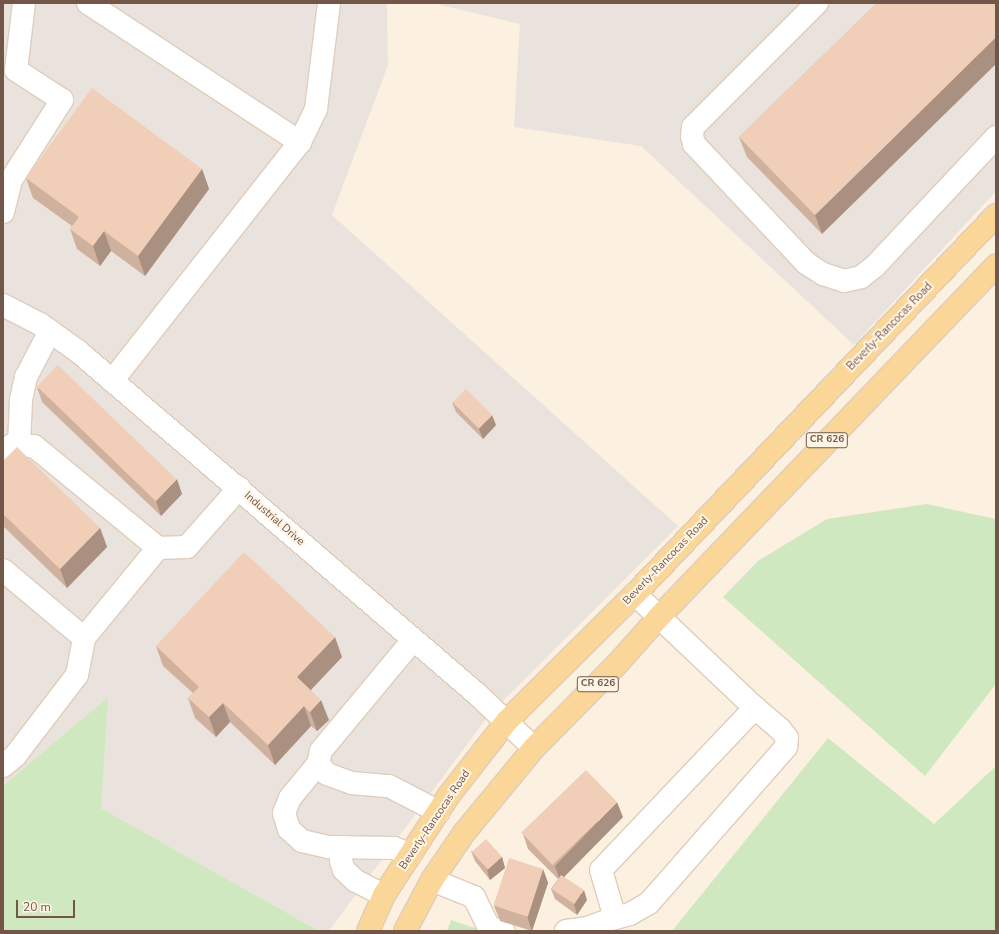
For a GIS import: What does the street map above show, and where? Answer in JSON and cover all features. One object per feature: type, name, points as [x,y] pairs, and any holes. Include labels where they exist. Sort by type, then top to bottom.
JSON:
[{"type":"main road","name":"Beverly-Rancocas Road","points":[[368,931],[384,895],[439,812],[507,721],[635,594],[996,215]]},
{"type":"main road","name":"CR 626","points":[[405,931],[432,880],[464,833],[534,748],[618,664],[659,617],[996,265]]},
{"type":"street","points":[[3,212],[10,180],[62,100],[16,70],[24,3]]},
{"type":"street","points":[[88,3],[300,142]]},
{"type":"street","points":[[112,381],[300,142],[316,109],[329,3]]},
{"type":"street","points":[[817,3],[692,127],[694,144],[806,262],[823,274],[844,281],[861,277],[875,266],[996,137]]},
{"type":"street","name":"Industrial Drive","points":[[3,305],[50,331],[112,381],[239,488],[507,721],[534,748]]},
{"type":"street","points":[[50,331],[26,377],[11,451],[34,446],[158,548],[187,546],[239,488]]},
{"type":"street","points":[[3,766],[15,756],[77,675],[84,638],[158,548]]},
{"type":"street","points":[[3,570],[84,638]]},
{"type":"street","points":[[566,931],[587,928],[630,914],[649,903],[786,747],[787,738],[780,729],[755,708],[635,594]]},
{"type":"street","points":[[411,855],[394,848],[329,847],[302,841],[289,829],[284,813],[290,798],[318,764],[321,751],[413,640]]},
{"type":"street","points":[[615,918],[601,870],[755,708]]},
{"type":"street","points":[[318,764],[327,774],[352,784],[389,786],[439,812]]},
{"type":"street","points":[[342,847],[341,861],[344,870],[356,882],[384,895]]},
{"type":"street","points":[[432,880],[474,897],[489,928],[504,931]]},
{"type":"shaded area","points":[[3,3],[387,3],[388,65],[332,215],[678,526],[488,716],[329,931],[319,931],[101,808],[107,698],[3,786]]},
{"type":"shaded area","points":[[432,3],[996,3],[996,191],[854,345],[641,146],[514,127],[520,24]]},
{"type":"green space","points":[[927,504],[996,519],[996,684],[925,776],[723,597],[758,561],[827,519]]},
{"type":"green space","points":[[108,697],[101,808],[319,931],[3,931],[3,786]]},
{"type":"green space","points":[[828,738],[934,824],[996,766],[996,931],[672,931]]},
{"type":"green space","points":[[451,920],[484,931],[447,931]]},
{"type":"building","points":[[877,3],[996,3],[996,37],[815,215],[739,137]]},
{"type":"building","points":[[92,88],[202,169],[138,256],[104,231],[93,246],[70,229],[79,217],[26,178]]},
{"type":"building","points":[[58,365],[177,480],[156,501],[37,387]]},
{"type":"building","points":[[466,389],[492,415],[479,429],[453,402]]},
{"type":"building","points":[[17,447],[100,528],[60,569],[3,514],[3,461]]},
{"type":"building","points":[[244,552],[335,637],[297,677],[321,700],[310,712],[304,706],[268,745],[223,703],[209,717],[188,698],[199,687],[156,646]]},
{"type":"building","points":[[586,770],[617,802],[553,865],[521,833]]},
{"type":"building","points":[[486,839],[502,857],[488,870],[472,852]]},
{"type":"building","points":[[509,858],[543,869],[528,917],[494,906]]},
{"type":"building","points":[[561,875],[584,890],[574,904],[552,889]]}]
